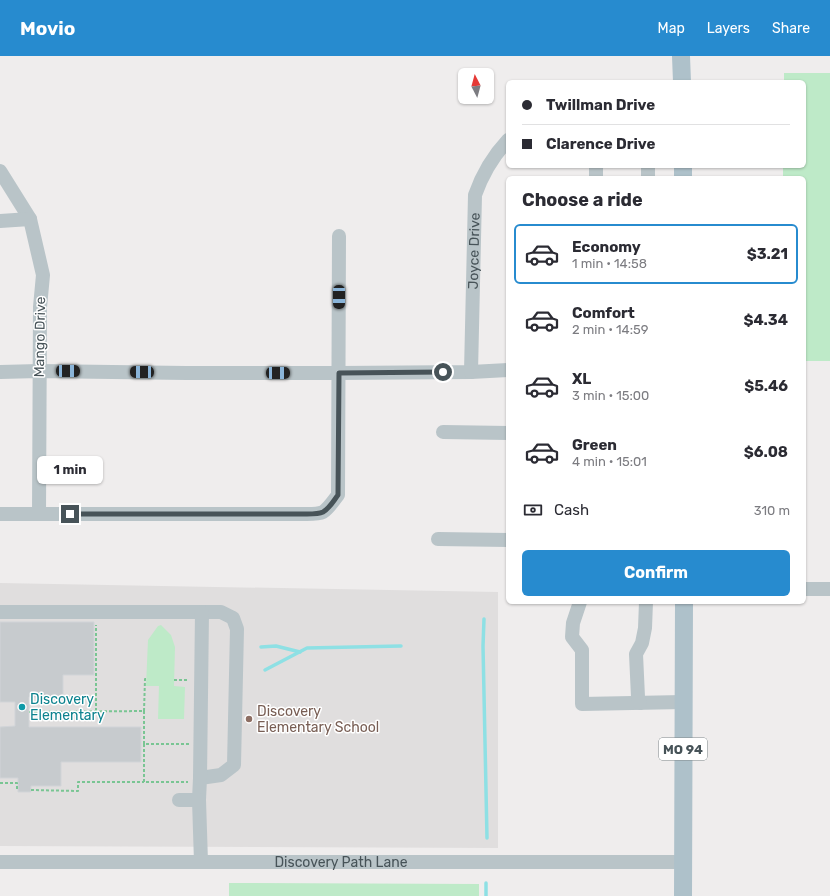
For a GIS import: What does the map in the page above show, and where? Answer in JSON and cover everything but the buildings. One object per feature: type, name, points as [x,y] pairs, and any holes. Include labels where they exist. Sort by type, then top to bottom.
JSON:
[{"type":"main road","points":[[681,56],[682,80]]},
{"type":"main road","name":"MO 94","points":[[683,896],[684,604]]},
{"type":"street","name":"Joyce Drive","points":[[471,372],[475,195],[481,180],[498,151],[506,142]]},
{"type":"street","name":"Mango Drive","points":[[0,171],[30,219],[43,275],[40,307],[39,514]]},
{"type":"street","points":[[0,220],[30,219]]},
{"type":"street","points":[[0,514],[315,514],[323,512],[338,495],[339,236]]},
{"type":"street","points":[[0,372],[339,373],[471,372],[506,370]]},
{"type":"street","points":[[444,432],[506,433]]},
{"type":"street","points":[[438,539],[506,540]]},
{"type":"street","points":[[806,589],[830,589]]},
{"type":"street","points":[[579,604],[573,623],[572,637],[582,650],[582,704],[683,702]]},
{"type":"street","points":[[640,703],[638,696],[636,654],[642,643],[645,628],[646,604]]},
{"type":"street","points":[[0,612],[221,612],[233,618],[237,629],[234,765],[221,775],[195,780]]},
{"type":"street","points":[[201,862],[199,800],[195,780],[202,612]]},
{"type":"street","points":[[179,800],[199,800]]},
{"type":"street","name":"Discovery Path Lane","points":[[0,862],[682,862]]},
{"type":"path","points":[[96,618],[96,711]]},
{"type":"path","points":[[144,782],[144,711],[145,679],[147,679]]},
{"type":"path","points":[[174,680],[191,680]]},
{"type":"path","points":[[29,712],[144,711]]},
{"type":"path","points":[[144,744],[191,744]]},
{"type":"path","points":[[31,790],[78,791],[78,782],[195,780]]},
{"type":"path","points":[[0,783],[17,783],[18,790]]},
{"type":"shaded area","name":"Discovery Elementary School","points":[[0,583],[498,592],[498,848],[0,846]]},
{"type":"green space","points":[[784,73],[830,73],[830,361],[806,361],[806,176],[783,176],[783,168],[806,168],[806,80],[784,80]]},
{"type":"green space","points":[[161,625],[171,635],[175,647],[174,686],[185,687],[184,719],[158,719],[159,686],[146,686],[148,640],[158,626]]},
{"type":"green space","points":[[229,883],[479,884],[479,896],[229,896]]},
{"type":"waterway","points":[[484,619],[483,646],[487,838]]},
{"type":"waterway","points":[[261,647],[276,646],[300,652]]},
{"type":"waterway","points":[[265,670],[307,648],[401,646]]},
{"type":"waterway","points":[[486,883],[486,896]]},
{"type":"place","name":"Discovery Elementary","points":[[22,707]]},
{"type":"place","name":"Discovery Elementary School","points":[[249,719]]},
{"type":"route","points":[[70,514],[315,514],[323,512],[338,495],[339,373],[443,372]]}]
